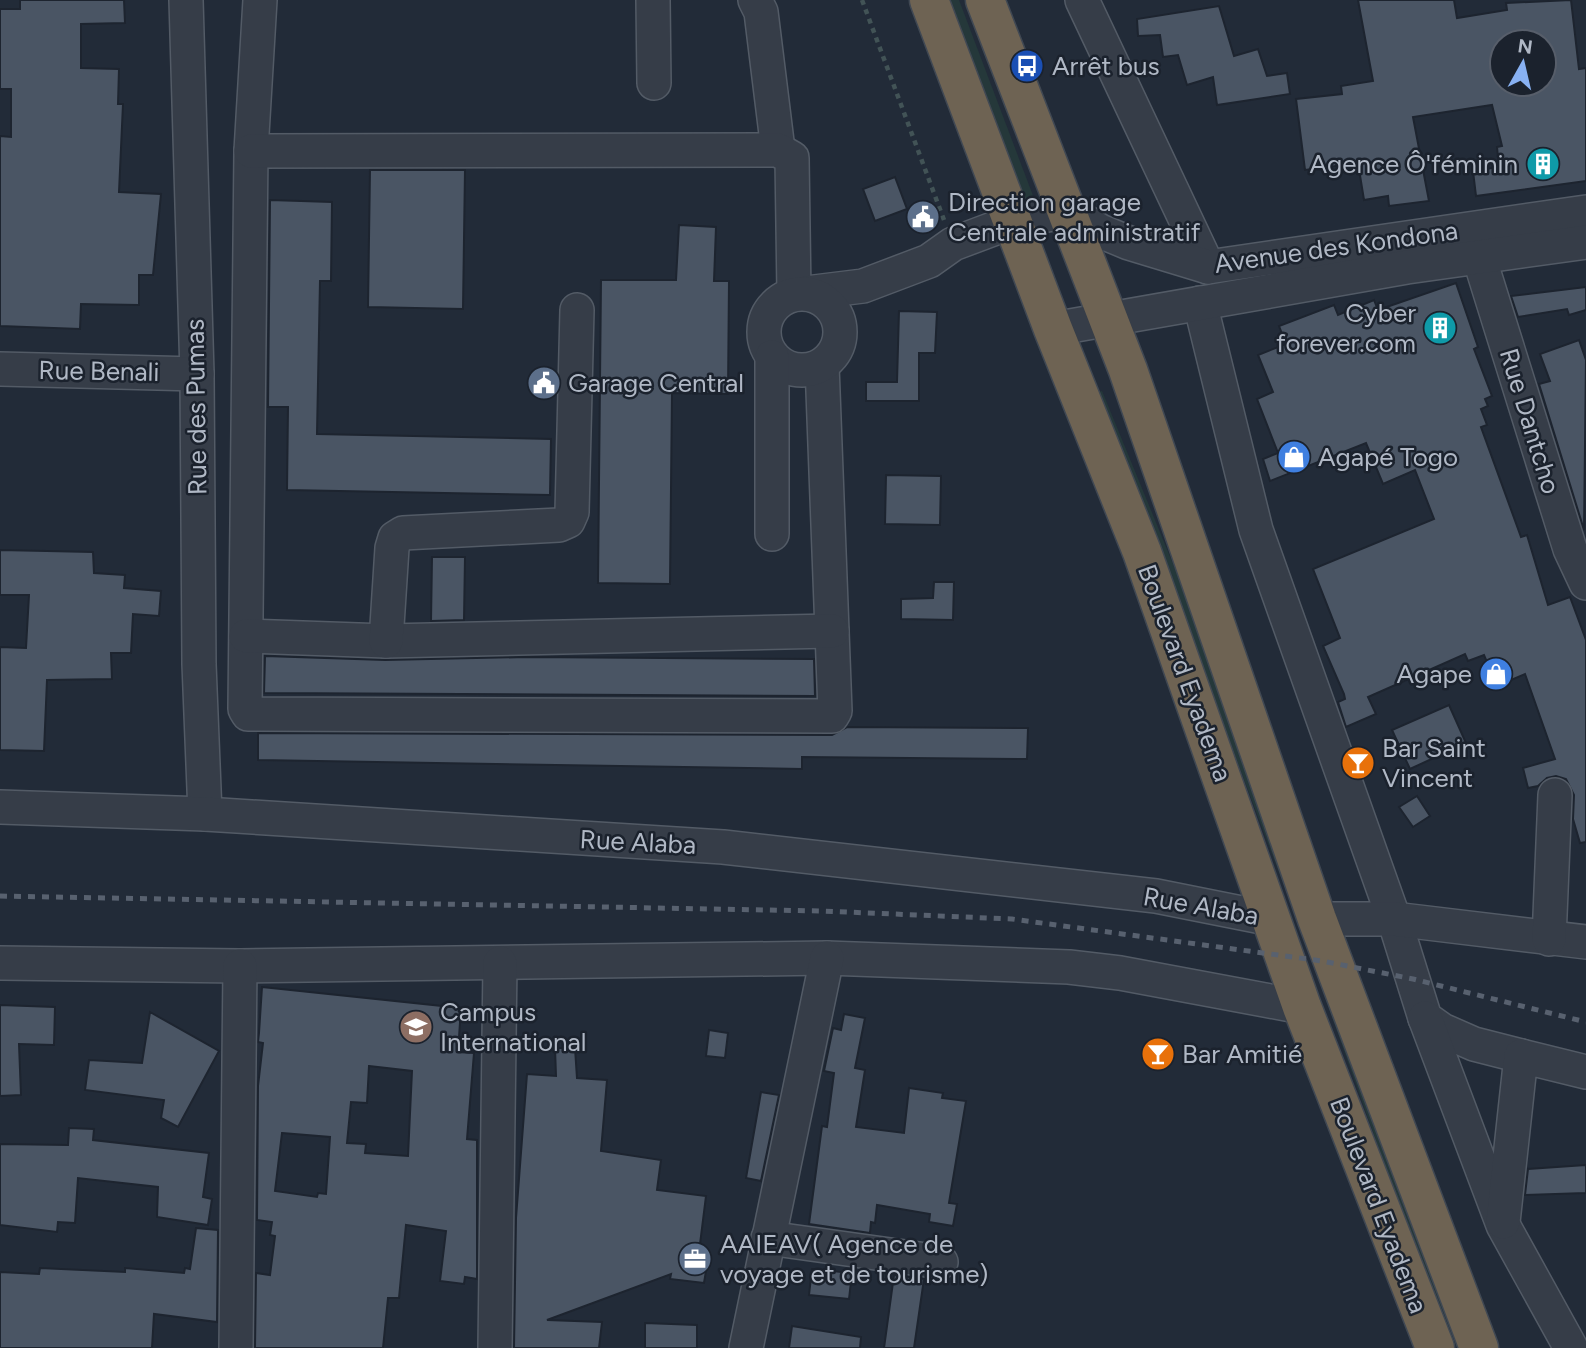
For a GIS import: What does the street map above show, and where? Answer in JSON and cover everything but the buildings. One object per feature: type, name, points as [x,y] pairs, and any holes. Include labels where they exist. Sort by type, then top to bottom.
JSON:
[{"type":"highway","name":"Boulevard Eyadema","points":[[929,0],[1053,329],[1142,552],[1301,1007],[1435,1348]]},
{"type":"highway","points":[[985,0],[1026,111],[1069,211],[1128,370],[1317,919],[1479,1348]]},
{"type":"highway","points":[[1074,383],[1128,370]]},
{"type":"street","name":"Rue des Pumas","points":[[186,0],[197,374],[198,663],[205,814]]},
{"type":"street","points":[[260,0],[251,150],[245,709],[251,716],[828,716],[835,711],[822,365]]},
{"type":"street","points":[[653,0],[653,83]]},
{"type":"street","points":[[755,0],[761,12],[778,150]]},
{"type":"street","points":[[1082,0],[1208,267]]},
{"type":"street","points":[[251,150],[778,150],[792,158],[800,294]]},
{"type":"street","points":[[772,534],[772,357],[765,345],[765,319],[782,299],[863,286],[929,261],[953,244],[1014,221],[1069,211]]},
{"type":"street","name":"Avenue des Kondona","points":[[1069,211],[1100,231],[1129,243],[1208,267],[1477,242],[1586,242]]},
{"type":"street","name":"Avenue des Kondona","points":[[1053,329],[1200,303],[1477,242],[1586,212]]},
{"type":"street","name":"Rue Dantcho","points":[[1477,242],[1578,548],[1586,583]]},
{"type":"street","points":[[772,357],[795,370],[809,370],[822,365],[838,344],[840,331],[830,307],[800,294]]},
{"type":"street","points":[[1200,303],[1256,530],[1394,919],[1425,1018],[1503,1225],[1571,1348]]},
{"type":"street","points":[[386,641],[392,548],[396,538],[402,533],[559,525],[568,521],[572,512],[577,310]]},
{"type":"street","name":"Rue Benali","points":[[0,369],[197,374]]},
{"type":"street","points":[[246,636],[386,641],[832,631]]},
{"type":"street","points":[[1549,939],[1555,794]]},
{"type":"street","name":"Rue Alaba","points":[[0,807],[205,814],[723,847],[1156,896],[1272,919]]},
{"type":"street","points":[[1317,919],[1394,919],[1586,943]]},
{"type":"street","points":[[0,962],[240,967],[827,958],[1069,967],[1120,973],[1301,1007]]},
{"type":"street","points":[[746,1348],[827,958]]},
{"type":"street","points":[[495,1348],[500,963]]},
{"type":"street","points":[[236,1348],[240,967]]},
{"type":"street","points":[[1425,1018],[1443,1030],[1474,1044],[1586,1072]]},
{"type":"street","points":[[1503,1225],[1521,1056]]},
{"type":"street","points":[[768,1237],[942,1262]]},
{"type":"path","points":[[862,0],[953,244]]},
{"type":"shaded area","points":[[947,0],[959,0],[1035,201],[1028,208]]},
{"type":"shaded area","points":[[1102,391],[1194,615],[1303,936],[1098,392]]},
{"type":"shaded area","points":[[1313,964],[1323,966],[1470,1348],[1457,1348],[1387,1171]]},
{"type":"railway","points":[[0,896],[822,911],[1012,919],[1322,961],[1413,979],[1586,1022]]},
{"type":"place","name":"Arrêt bus","points":[[1027,66]]},
{"type":"place","name":"Agence Ô'féminin","points":[[1543,164]]},
{"type":"place","name":"Direction garage Centrale administratif","points":[[923,217]]},
{"type":"place","name":"Cyber forever.com","points":[[1440,328]]},
{"type":"place","name":"Garage Central","points":[[544,383]]},
{"type":"place","name":"Agapé Togo","points":[[1294,457]]},
{"type":"place","name":"Agape","points":[[1496,674]]},
{"type":"place","name":"Bar Saint Vincent","points":[[1358,763]]},
{"type":"place","name":"Campus International","points":[[416,1027]]},
{"type":"place","name":"Bar Amitié","points":[[1158,1054]]},
{"type":"place","name":"AAIEAV( Agence de voyage et de tourisme)","points":[[695,1259]]}]
